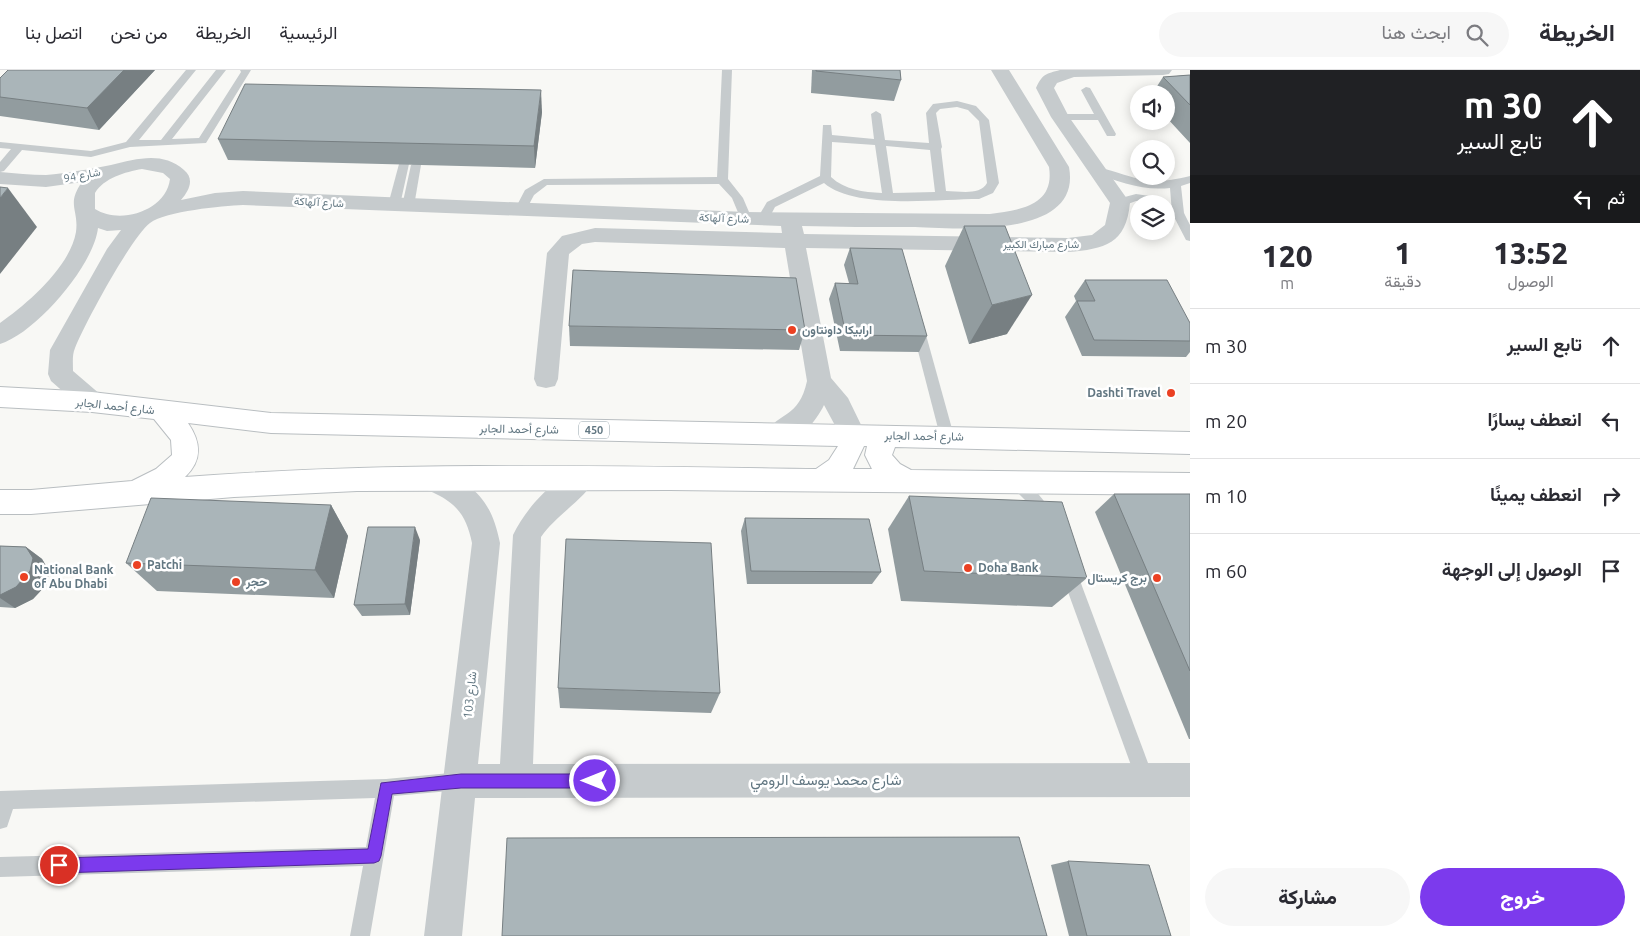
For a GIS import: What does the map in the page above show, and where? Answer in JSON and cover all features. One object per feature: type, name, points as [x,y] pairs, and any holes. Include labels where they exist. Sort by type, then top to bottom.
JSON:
[{"type":"main road","name":"شارع أحمد الجابر","points":[[0,397],[92,402],[271,423],[947,436],[1190,443]]},
{"type":"main road","points":[[134,492],[157,482],[173,472],[185,457],[186,444],[181,433],[162,411]]},
{"type":"main road","points":[[819,480],[841,466],[852,446],[853,435]]},
{"type":"main road","points":[[890,435],[882,441],[878,449],[879,458],[884,468],[906,480]]},
{"type":"main road","points":[[0,502],[31,502],[134,492],[347,480],[582,478],[1190,484]]},
{"type":"street","name":"شارع آلهاكة","points":[[86,212],[96,220],[116,223],[206,202],[243,198],[520,211],[755,219],[792,230],[990,221],[1016,218],[1041,208],[1054,197],[1060,184],[1059,168],[1000,70]]},
{"type":"street","points":[[1120,202],[1060,117],[1045,88],[1049,79],[1073,72],[1092,77],[1135,70],[1163,70]]},
{"type":"street","name":"شارع آلهاكة","points":[[119,168],[147,163],[171,168],[192,180],[243,198]]},
{"type":"street","points":[[0,334],[20,321],[44,300],[64,275],[85,240],[86,212],[83,198],[89,186],[102,176],[119,168]]},
{"type":"street","name":"شارع 94","points":[[0,178],[46,181],[87,176],[119,168]]},
{"type":"street","points":[[92,402],[60,374],[62,350],[118,250],[150,216],[169,205],[180,189],[180,181],[171,168]]},
{"type":"street","name":"شارع 94","points":[[46,181],[74,198],[86,212]]},
{"type":"street","name":"شارع مبارك الكبير","points":[[792,230],[896,248],[1094,243],[1109,235],[1116,226],[1120,202]]},
{"type":"street","points":[[546,379],[557,259],[562,246],[568,241],[595,235],[792,230],[819,381],[812,406],[793,427],[779,434]]},
{"type":"street","points":[[819,381],[839,405],[853,435]]},
{"type":"street","points":[[516,782],[528,535],[536,521],[551,504],[582,478]]},
{"type":"street","name":"شارع 103","points":[[432,480],[454,488],[471,503],[483,521],[486,544],[444,936]]},
{"type":"street","name":"شارع محمد يوسف الرومي","points":[[461,781],[1146,778],[1190,780]]},
{"type":"lane","points":[[130,144],[191,70]]},
{"type":"lane","points":[[165,141],[221,70]]},
{"type":"lane","points":[[0,145],[91,154],[130,144],[165,141],[202,141],[247,71],[245,70]]},
{"type":"lane","points":[[722,180],[727,70]]},
{"type":"lane","points":[[1092,77],[1102,117],[1111,134]]},
{"type":"lane","points":[[937,147],[880,142],[827,132],[825,178],[835,188],[850,194],[888,194],[941,195],[979,195],[992,187],[981,115],[972,108],[957,104],[937,106],[932,113],[937,147],[941,195]]},
{"type":"lane","points":[[876,114],[888,194]]},
{"type":"lane","points":[[1060,117],[1102,117]]},
{"type":"lane","points":[[0,169],[19,147]]},
{"type":"lane","points":[[401,205],[404,164]]},
{"type":"lane","points":[[401,205],[416,165]]},
{"type":"lane","points":[[1097,170],[1130,182]]},
{"type":"lane","points":[[520,211],[529,193],[544,182],[722,180],[734,189],[755,219],[771,205],[825,178]]},
{"type":"lane","points":[[1190,179],[1175,184],[1178,212],[1190,237]]},
{"type":"lane","points":[[1145,185],[1156,187],[1169,185]]},
{"type":"lane","points":[[1120,202],[1130,198]]},
{"type":"lane","points":[[913,308],[947,436]]},
{"type":"lane","points":[[1015,483],[1035,501],[1053,531]]},
{"type":"lane","points":[[1063,559],[1146,778]]},
{"type":"lane","points":[[0,820],[3,800],[386,788],[461,781]]},
{"type":"lane","points":[[360,936],[386,788]]},
{"type":"lane","points":[[0,867],[374,856]]},
{"type":"building","points":[[8,70],[124,70],[87,108],[0,97],[0,78]]},
{"type":"building","points":[[900,70],[901,80],[816,71]]},
{"type":"building","points":[[1190,75],[1190,105],[1175,89],[1175,85],[1171,85],[1163,77]]},
{"type":"building","points":[[245,84],[541,90],[534,146],[218,139]]},
{"type":"building","points":[[0,187],[8,188],[0,198]]},
{"type":"building","points":[[964,226],[1005,226],[1032,295],[992,305]]},
{"type":"building","points":[[850,248],[902,249],[927,336],[846,335],[835,283],[858,284]]},
{"type":"building","points":[[573,270],[796,278],[805,330],[569,326]]},
{"type":"building","points":[[1085,280],[1167,280],[1190,323],[1190,341],[1094,340],[1077,301],[1095,301]]},
{"type":"building","points":[[1114,494],[1190,494],[1190,671]]},
{"type":"building","points":[[909,496],[1062,502],[1087,578],[924,571]]},
{"type":"building","points":[[151,498],[331,505],[315,570],[126,563]]},
{"type":"building","points":[[745,518],[869,519],[881,572],[751,571]]},
{"type":"building","points":[[368,527],[415,527],[405,604],[354,605]]},
{"type":"building","points":[[566,539],[711,543],[720,693],[558,688]]},
{"type":"building","points":[[0,546],[26,547],[33,558],[30,571],[16,587],[0,595]]},
{"type":"building","points":[[1019,837],[1047,936],[502,936],[507,838]]},
{"type":"building","points":[[1068,861],[1149,865],[1171,936],[1087,936]]},
{"type":"place","name":"ارابيكا داونتاون","points":[[792,330]]},
{"type":"place","name":"Dashti Travel","points":[[1171,393]]},
{"type":"place","name":"Patchi","points":[[137,565]]},
{"type":"place","name":"Doha Bank","points":[[968,568]]},
{"type":"place","name":"National Bank of Abu Dhabi","points":[[24,577]]},
{"type":"place","name":"برج كريستال","points":[[1157,578]]},
{"type":"place","name":"حجر","points":[[236,582]]},
{"type":"route","points":[[59,865],[374,856],[386,788],[461,781],[595,781]]}]
